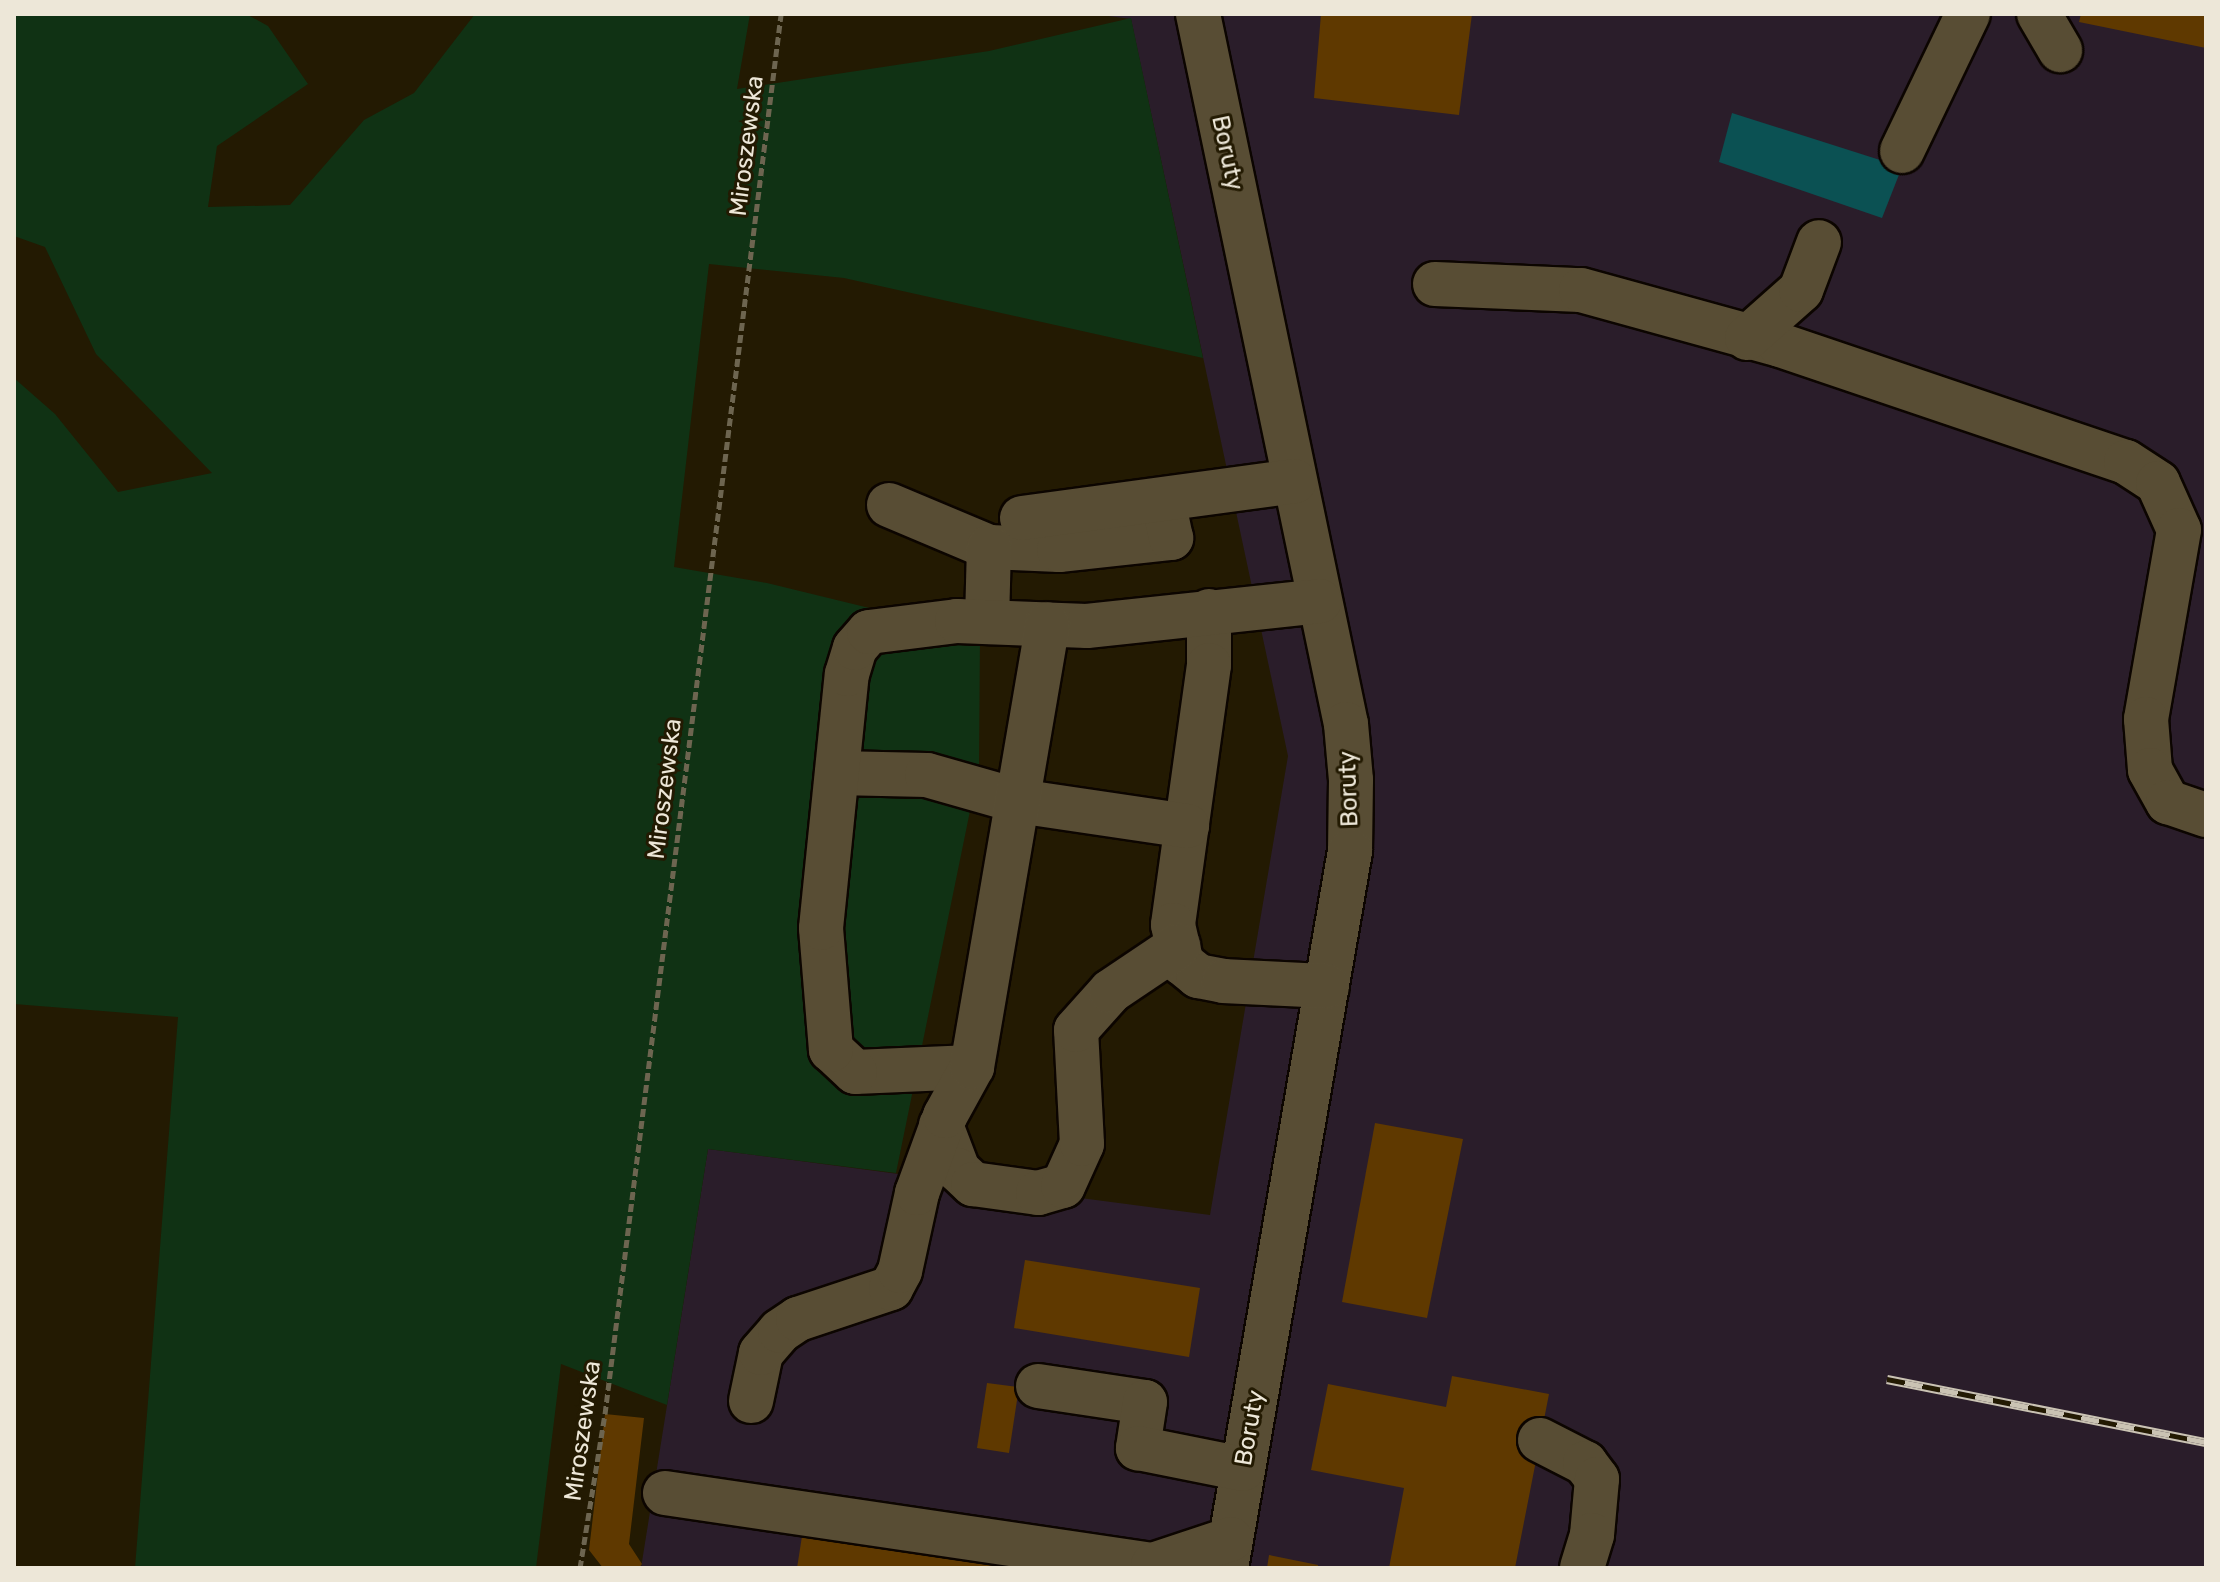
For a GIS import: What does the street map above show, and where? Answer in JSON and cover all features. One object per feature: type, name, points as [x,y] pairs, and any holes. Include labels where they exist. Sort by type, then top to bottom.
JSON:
[{"type":"street","name":"Boruty","points":[[1198,14],[1346,724],[1351,780],[1350,851],[1228,1554]]},
{"type":"street","points":[[1902,151],[1968,14]]},
{"type":"street","points":[[1747,338],[1801,290],[1819,242]]},
{"type":"street","points":[[1435,284],[1581,290],[1747,338],[2126,462],[2158,483],[2173,506],[2179,530],[2146,719],[2150,770],[2168,802],[2206,815]]},
{"type":"street","points":[[1022,518],[1295,481]]},
{"type":"street","points":[[889,505],[989,547],[1059,550],[1171,538],[1163,500]]},
{"type":"street","points":[[987,622],[989,547]]},
{"type":"street","points":[[972,1067],[855,1072],[831,1050],[821,928],[847,674],[855,648],[869,632],[987,622],[1087,626],[1320,601]]},
{"type":"street","points":[[1209,611],[1209,665],[1173,925],[1182,963],[1198,976],[1327,986]]},
{"type":"street","points":[[751,1401],[761,1353],[780,1331],[798,1319],[891,1288],[941,1125],[972,1067],[1048,624]]},
{"type":"street","points":[[837,773],[927,775],[1018,801],[1187,826]]},
{"type":"street","points":[[941,1125],[958,1170],[973,1184],[1038,1193],[1063,1186],[1082,1144],[1076,1030],[1111,991],[1178,946]]},
{"type":"street","points":[[1038,1386],[1145,1402],[1138,1448],[1243,1469]]},
{"type":"street","points":[[1540,1440],[1585,1463],[1597,1479],[1592,1535],[1582,1568]]},
{"type":"street","points":[[665,1493],[1153,1565],[1228,1554]]},
{"type":"path","name":"Miroszewska","points":[[580,1568],[605,1414],[781,14]]},
{"type":"shaded area","points":[[1093,14],[2206,14],[2206,1568],[641,1568],[708,1149],[1210,1215],[1288,756],[1131,19]]},
{"type":"green space","points":[[14,14],[246,14],[268,26],[308,84],[217,146],[208,207],[290,205],[364,120],[414,93],[475,14],[750,14],[737,89],[989,51],[1131,18],[1203,358],[844,278],[709,264],[674,567],[767,583],[980,635],[979,767],[896,1173],[708,1149],[667,1405],[561,1364],[536,1568],[135,1568],[178,1017],[14,1004],[14,378],[55,414],[118,492],[212,473],[96,354],[45,247],[14,236]]},
{"type":"water","points":[[1732,113],[1902,167],[1882,218],[1719,162]]},
{"type":"building","points":[[1321,14],[1472,14],[1459,115],[1314,98]]},
{"type":"building","points":[[2081,14],[2206,14],[2206,48],[2079,22]]},
{"type":"building","points":[[1375,1123],[1463,1139],[1427,1318],[1342,1302]]},
{"type":"building","points":[[1025,1260],[1200,1288],[1189,1357],[1014,1328]]},
{"type":"building","points":[[1452,1376],[1549,1394],[1515,1568],[1389,1568],[1404,1488],[1311,1470],[1328,1384],[1446,1407]]},
{"type":"building","points":[[987,1383],[1019,1387],[1009,1453],[977,1448]]},
{"type":"building","points":[[605,1414],[644,1418],[629,1544],[642,1564],[639,1568],[603,1568],[589,1550]]},
{"type":"building","points":[[802,1536],[1033,1566],[1033,1568],[797,1568]]},
{"type":"building","points":[[1269,1555],[1318,1565],[1318,1568],[1267,1568]]},
{"type":"railway","points":[[1887,1379],[2206,1442]]}]
